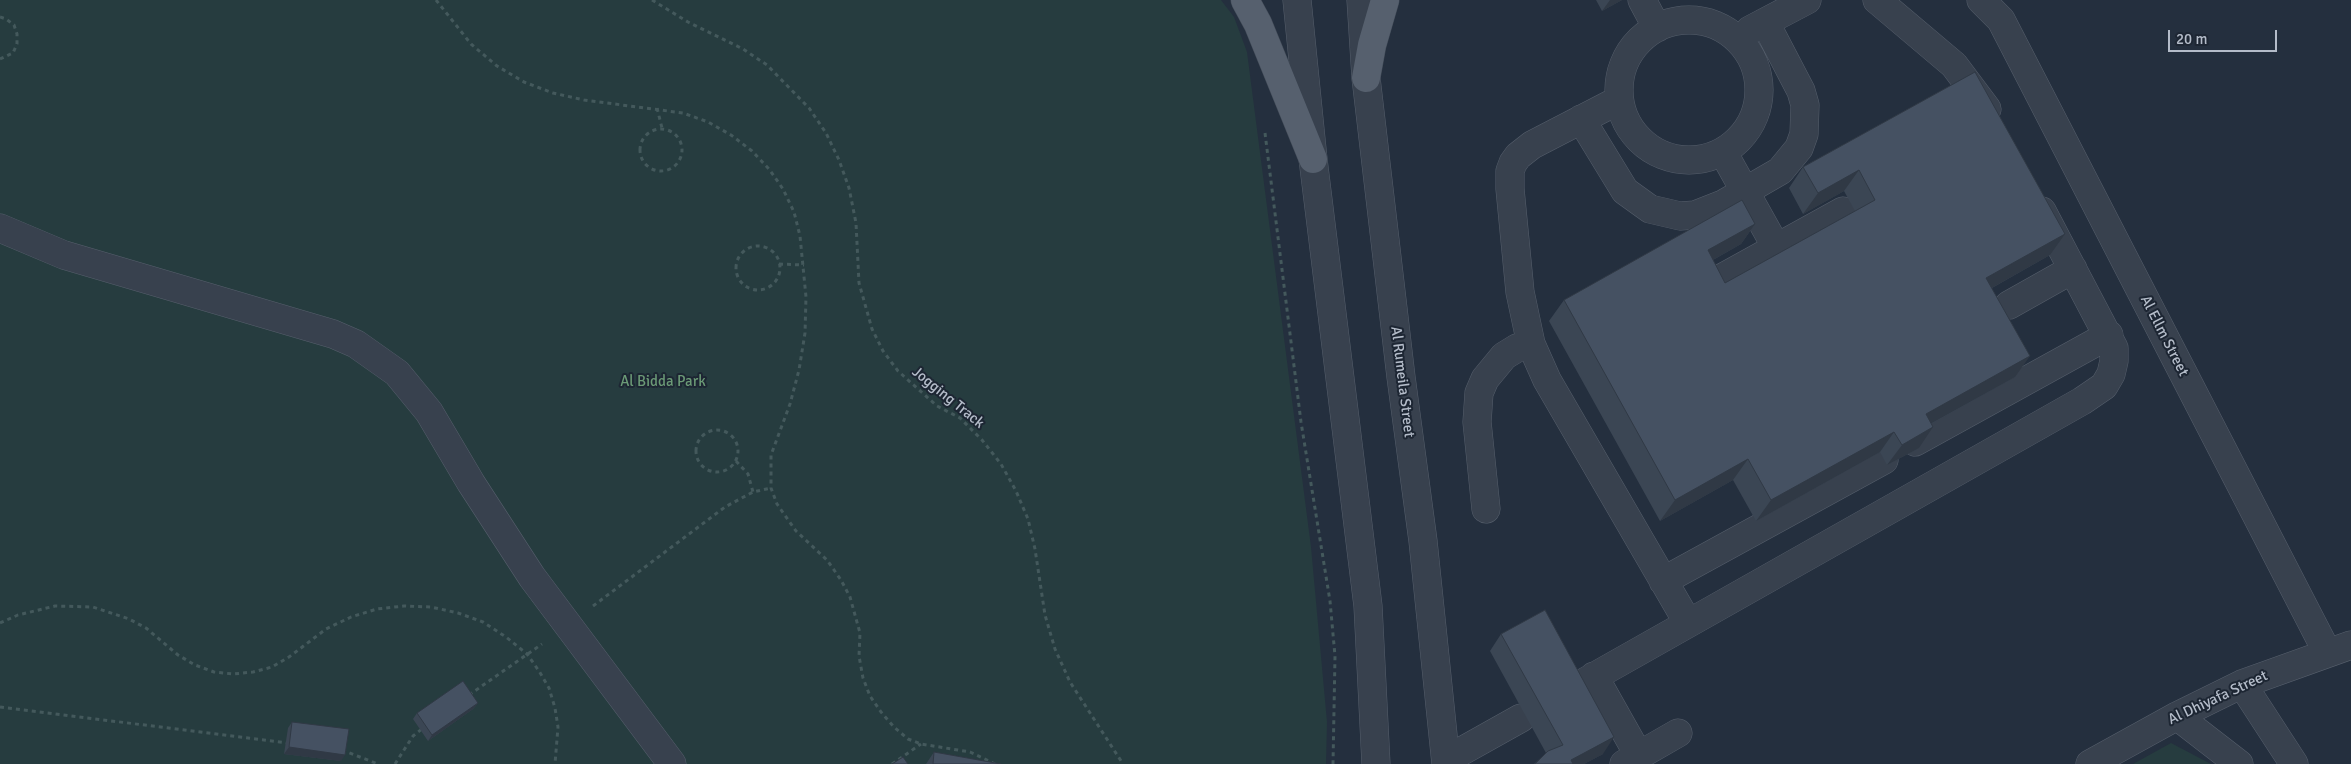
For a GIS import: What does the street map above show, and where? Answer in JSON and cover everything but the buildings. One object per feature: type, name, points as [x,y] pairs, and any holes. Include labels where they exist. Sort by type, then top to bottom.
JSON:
[{"type":"main road","points":[[1245,0],[1258,24],[1313,159]]},
{"type":"main road","points":[[1366,78],[1372,44],[1385,0]]},
{"type":"street","points":[[1297,0],[1313,159],[1368,606],[1376,764]]},
{"type":"street","name":"Al Rumeila Street","points":[[1361,0],[1366,78],[1400,378],[1423,541],[1446,762]]},
{"type":"street","points":[[1642,0],[1657,28]]},
{"type":"street","points":[[1736,38],[1807,0]]},
{"type":"street","points":[[1877,0],[1954,65],[1984,103],[1999,132]]},
{"type":"street","name":"Al Ellm Street","points":[[1981,0],[2000,10],[2339,649]]},
{"type":"street","points":[[1689,20],[1722,28],[1736,38],[1753,61],[1758,76],[1759,90],[1753,119],[1745,132],[1723,152],[1709,158],[1679,160],[1650,150],[1629,128],[1619,100],[1619,82],[1622,66],[1631,50],[1642,38],[1657,28],[1672,22],[1689,20]]},
{"type":"street","points":[[1581,119],[1626,191],[1650,209],[1664,214],[1695,215],[1716,208],[1780,171],[1799,148],[1806,120],[1805,105],[1798,84],[1765,22]]},
{"type":"street","points":[[1619,100],[1524,150],[1518,156],[1510,171],[1520,292],[1531,344],[1547,380],[1688,623]]},
{"type":"street","points":[[1723,152],[1776,247]]},
{"type":"street","points":[[1678,733],[1632,760],[1584,682],[2094,394],[2104,386],[2113,368],[2114,348],[2109,335],[2032,192]]},
{"type":"street","points":[[1709,284],[1843,211]]},
{"type":"street","points":[[0,228],[64,254],[333,334],[356,344],[390,368],[414,392],[429,412],[532,577],[672,764]]},
{"type":"street","points":[[2009,305],[2073,269]]},
{"type":"street","points":[[1916,442],[2109,335]]},
{"type":"street","points":[[1486,509],[1477,422],[1479,393],[1485,379],[1504,356],[1517,348],[1531,344]]},
{"type":"street","points":[[1663,581],[1884,460]]},
{"type":"street","name":"Al Dhiyafa Street","points":[[2090,764],[2177,716],[2242,684],[2339,649]]},
{"type":"street","points":[[2242,684],[2294,764]]},
{"type":"street","points":[[2177,716],[2239,764]]},
{"type":"street","points":[[1446,762],[1521,718]]},
{"type":"path","points":[[436,0],[471,44],[496,66],[524,82],[553,93],[584,100],[657,108],[682,113],[708,122],[731,135],[752,151],[783,189],[794,212],[800,236],[806,297],[804,342],[799,370],[790,404],[771,455],[772,488],[786,518],[827,560],[850,597],[860,633],[859,656],[863,678],[870,696],[894,727],[908,739],[921,744],[970,752],[995,764]]},
{"type":"path","name":"Jogging Track","points":[[652,0],[688,22],[743,49],[767,65],[804,102],[826,133],[839,160],[849,188],[856,223],[859,283],[872,329],[883,351],[898,371],[937,406],[960,418],[982,440],[1001,464],[1016,491],[1028,519],[1036,550],[1045,615],[1055,649],[1070,682],[1123,764]]},
{"type":"path","points":[[0,17],[14,25],[18,34],[17,44],[13,52],[0,59]]},
{"type":"path","points":[[657,108],[662,128]]},
{"type":"path","points":[[662,128],[671,130],[679,136],[682,145],[682,155],[678,163],[670,169],[660,171],[651,169],[639,154],[640,144],[644,135],[652,130],[662,128]]},
{"type":"path","points":[[1265,129],[1298,403],[1330,601],[1335,656],[1333,764]]},
{"type":"path","points":[[758,246],[768,249],[775,255],[779,264],[779,273],[775,282],[767,288],[757,290],[747,287],[740,281],[736,272],[737,262],[741,254],[758,246]]},
{"type":"path","points":[[779,264],[804,265]]},
{"type":"path","points":[[708,431],[725,431],[737,444],[738,453],[736,461],[730,468],[722,472],[704,469],[696,454],[696,445],[700,437],[708,431]]},
{"type":"path","points":[[736,461],[748,474],[753,492]]},
{"type":"path","points":[[0,623],[36,609],[64,605],[93,607],[129,619],[146,628],[178,655],[195,665],[214,672],[233,674],[253,672],[272,667],[289,657],[326,629],[351,617],[377,609],[404,606],[431,607],[458,613],[483,622],[506,637],[527,654],[539,670],[549,688],[555,708],[558,728],[555,764]]},
{"type":"path","points":[[0,707],[293,744]]},
{"type":"path","points":[[892,764],[921,744]]},
{"type":"path","points":[[332,749],[359,755],[378,764]]},
{"type":"green space","name":"Al Bidda Park","points":[[0,0],[1221,0],[1234,17],[1247,52],[1311,547],[1327,722],[1326,764],[0,764]]},
{"type":"green space","points":[[2171,743],[2211,764],[2133,764]]}]
